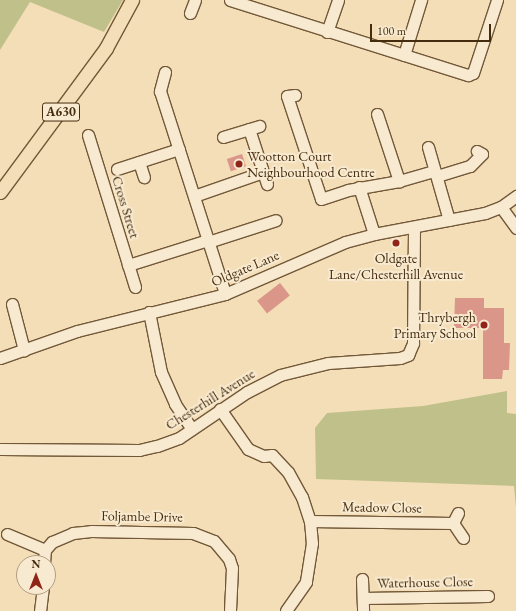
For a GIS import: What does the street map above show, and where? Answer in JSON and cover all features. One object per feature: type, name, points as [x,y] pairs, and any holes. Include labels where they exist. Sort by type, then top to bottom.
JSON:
[{"type":"main road","name":"A630","points":[[0,192],[106,48],[132,0]]},
{"type":"street","points":[[190,13],[195,0]]},
{"type":"street","points":[[230,0],[251,3],[327,32],[471,74],[498,0]]},
{"type":"street","points":[[327,32],[338,0]]},
{"type":"street","points":[[404,55],[421,0]]},
{"type":"street","points":[[165,72],[160,91],[225,294]]},
{"type":"street","points":[[295,95],[287,96],[321,199],[359,187],[400,181],[470,166],[482,154],[477,151]]},
{"type":"street","points":[[378,114],[400,181]]},
{"type":"street","points":[[223,137],[254,127],[263,172],[268,184]]},
{"type":"street","name":"Cross Street","points":[[88,135],[135,288]]},
{"type":"street","points":[[428,147],[449,220]]},
{"type":"street","points":[[117,168],[179,149]]},
{"type":"street","points":[[139,162],[144,177]]},
{"type":"street","points":[[194,196],[263,172]]},
{"type":"street","points":[[359,187],[374,234]]},
{"type":"street","points":[[516,196],[501,207],[516,228]]},
{"type":"street","name":"Oldgate Lane","points":[[0,358],[77,331],[225,294],[319,252],[374,234],[449,220],[501,207]]},
{"type":"street","points":[[128,265],[276,220]]},
{"type":"street","name":"Chesterhill Avenue","points":[[0,449],[139,450],[167,443],[192,429],[247,392],[280,375],[307,366],[400,358],[408,355],[413,343],[414,227]]},
{"type":"street","points":[[12,304],[24,350]]},
{"type":"street","points":[[149,312],[165,382],[174,404],[192,429]]},
{"type":"street","points":[[220,409],[248,449],[264,456],[272,455],[288,472],[302,497],[310,521],[312,542],[306,582],[287,611]]},
{"type":"street","name":"Meadow Close","points":[[310,521],[456,518],[463,538]]},
{"type":"street","name":"Foljambe Drive","points":[[45,550],[59,538],[91,531],[180,531],[203,536],[214,541],[229,559],[232,568],[230,611]]},
{"type":"street","points":[[6,534],[45,550],[45,555]]},
{"type":"street","points":[[362,580],[363,611]]},
{"type":"street","points":[[40,611],[42,595]]},
{"type":"street","name":"Waterhouse Close","points":[[363,598],[488,596]]},
{"type":"green space","points":[[0,0],[123,0],[104,32],[30,2],[0,50]]},
{"type":"green space","points":[[507,391],[507,413],[516,414],[516,508],[514,486],[316,479],[315,428],[327,413],[423,406]]},
{"type":"building","name":"Wootton Court Neighbourhood Centre","points":[[242,154],[246,166],[231,171],[227,159]]},
{"type":"building","points":[[280,283],[290,296],[267,313],[257,301]]},
{"type":"building","points":[[455,298],[484,298],[484,308],[504,308],[504,343],[510,343],[509,370],[503,370],[502,379],[483,379],[483,328],[454,328]]},
{"type":"place","name":"Wootton Court Neighbourhood Centre","points":[[239,164]]},
{"type":"place","name":"Oldgate Lane/Chesterhill Avenue","points":[[396,243]]},
{"type":"place","name":"Thrybergh Primary School","points":[[484,325]]}]
